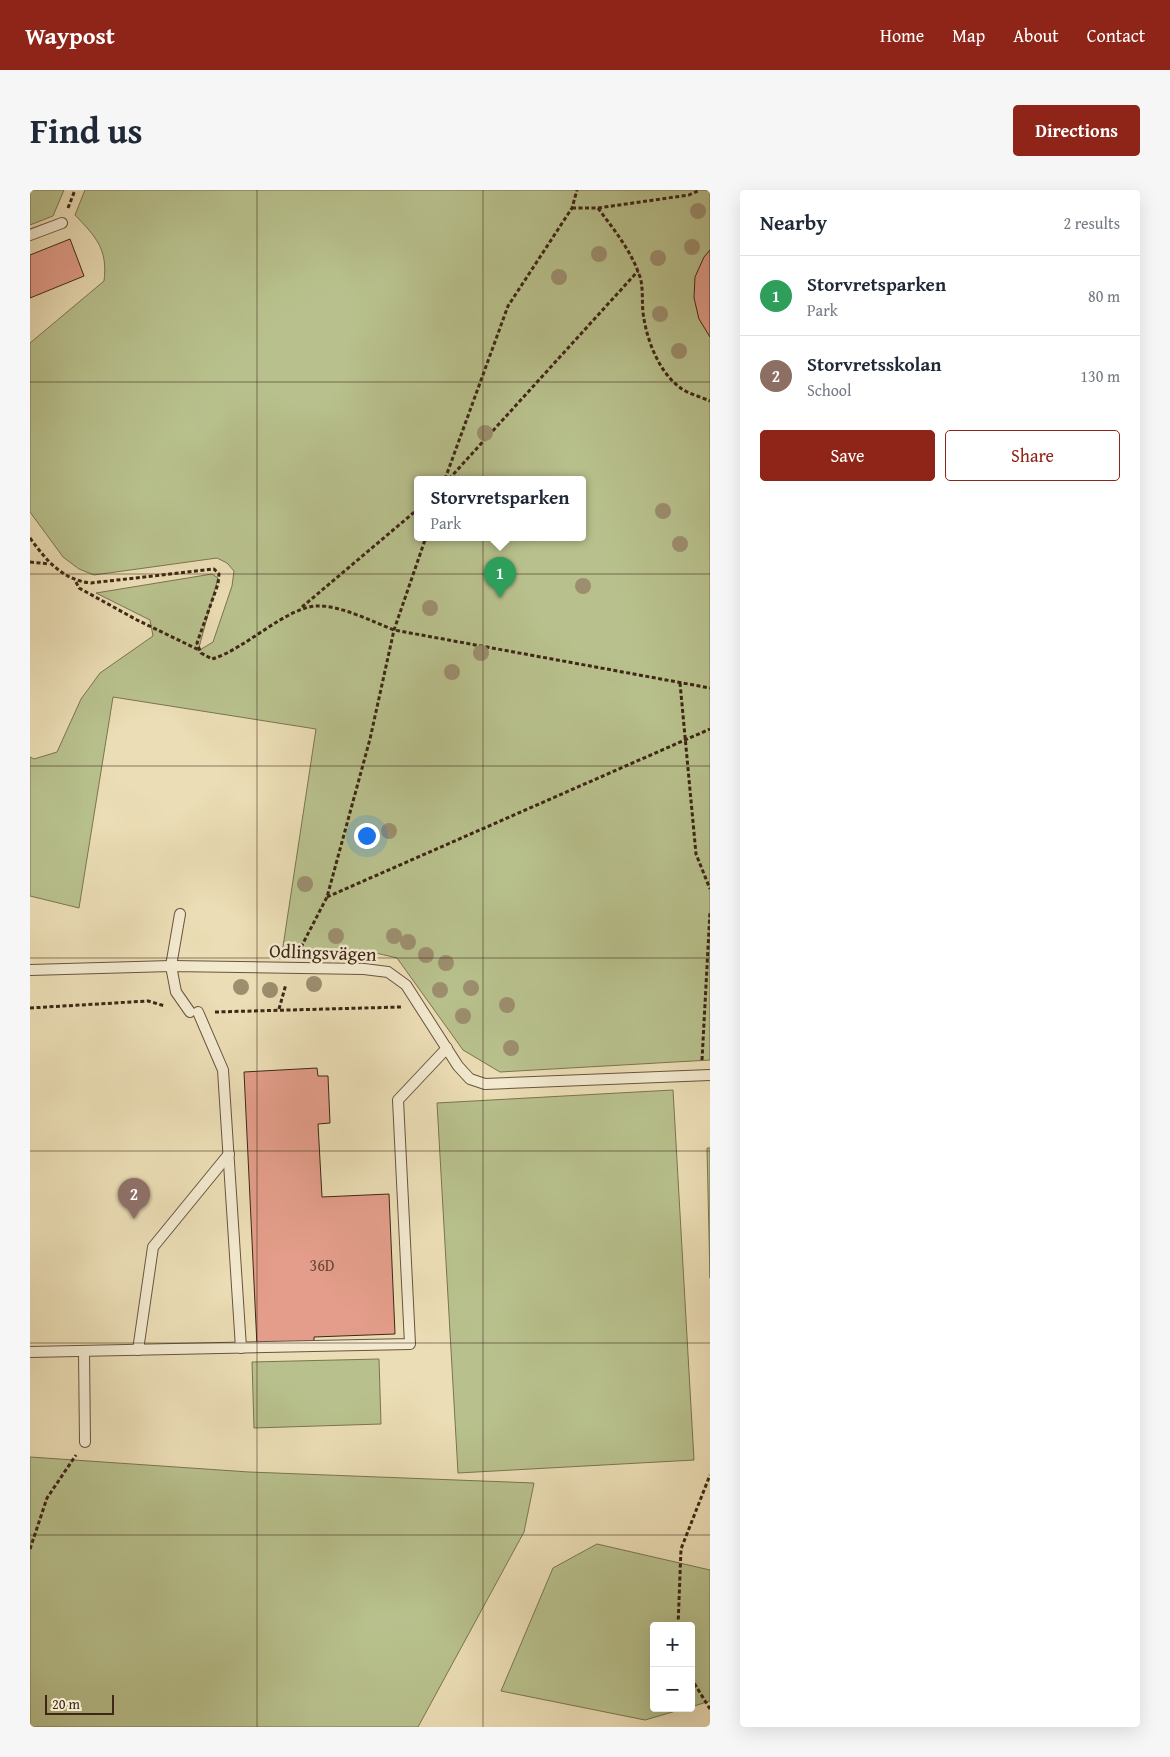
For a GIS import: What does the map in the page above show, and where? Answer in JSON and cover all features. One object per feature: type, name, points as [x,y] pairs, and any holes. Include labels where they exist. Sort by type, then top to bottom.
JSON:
[{"type":"lane","points":[[30,235],[62,222]]},
{"type":"lane","points":[[180,914],[171,966],[176,992],[194,1012],[223,1070],[241,1348]]},
{"type":"lane","name":"Odlingsvägen","points":[[30,970],[171,966],[388,972],[406,985],[458,1066],[470,1079],[485,1084],[706,1075]]},
{"type":"lane","points":[[30,1352],[410,1344],[398,1100],[447,1048]]},
{"type":"lane","points":[[138,1350],[153,1247],[229,1154]]},
{"type":"lane","points":[[84,1352],[85,1442]]},
{"type":"path","points":[[448,476],[508,306],[572,208],[576,190]]},
{"type":"path","points":[[572,208],[598,208],[689,195],[700,190]]},
{"type":"path","points":[[598,208],[629,250],[638,271],[641,279],[644,318],[654,353],[662,367],[681,388],[710,401]]},
{"type":"path","points":[[450,476],[638,271]]},
{"type":"path","points":[[30,538],[50,564],[76,582],[91,584],[214,569],[219,574],[218,579],[197,643],[205,657],[212,659],[227,654],[300,608],[414,512]]},
{"type":"path","points":[[280,1009],[290,969],[327,897],[370,740],[394,630],[425,541]]},
{"type":"path","points":[[30,562],[50,564]]},
{"type":"path","points":[[76,582],[79,588],[137,620],[200,651]]},
{"type":"path","points":[[300,608],[319,606],[360,616],[394,630],[710,688]]},
{"type":"path","points":[[680,683],[687,739],[696,854],[710,889]]},
{"type":"path","points":[[327,897],[710,729]]},
{"type":"path","points":[[706,1075],[710,911]]},
{"type":"path","points":[[30,1008],[148,1001],[194,1012],[420,1007]]},
{"type":"path","points":[[30,1549],[46,1498],[85,1442]]},
{"type":"path","points":[[678,1622],[681,1549],[710,1475]]},
{"type":"path","points":[[695,1685],[710,1709]]},
{"type":"green space","points":[[30,190],[64,190],[53,216],[30,225]]},
{"type":"green space","points":[[85,190],[710,190],[710,1060],[500,1072],[463,1050],[397,958],[363,950],[282,953],[316,729],[113,697],[79,908],[30,896],[30,757],[34,759],[57,752],[81,699],[100,673],[153,636],[150,620],[96,593],[212,574],[218,578],[198,651],[213,642],[232,586],[234,571],[227,563],[217,558],[94,575],[79,569],[63,557],[30,512],[30,343],[104,281],[105,270],[102,252],[89,230],[75,215]]},
{"type":"green space","points":[[673,1090],[694,1460],[458,1473],[437,1103]]},
{"type":"green space","points":[[707,1148],[710,1148],[710,1278]]},
{"type":"green space","points":[[379,1359],[381,1424],[254,1428],[252,1362]]},
{"type":"green space","points":[[30,1457],[249,1472],[534,1483],[524,1532],[418,1727],[30,1727]]},
{"type":"green space","points":[[597,1544],[710,1570],[710,1701],[695,1706],[695,1622],[650,1622],[650,1712],[672,1712],[645,1720],[501,1691],[553,1568]]},
{"type":"building","points":[[70,239],[84,276],[30,298],[30,255]]},
{"type":"building","points":[[710,250],[710,337],[699,319],[694,298],[695,277],[704,257]]},
{"type":"building","points":[[317,1068],[318,1076],[328,1076],[330,1123],[318,1124],[322,1197],[389,1194],[395,1334],[314,1337],[314,1344],[257,1346],[244,1072]]},
{"type":"place","name":"Storvretsparken","points":[[500,598]]},
{"type":"place","name":"Storvretsskolan","points":[[134,1219]]}]
